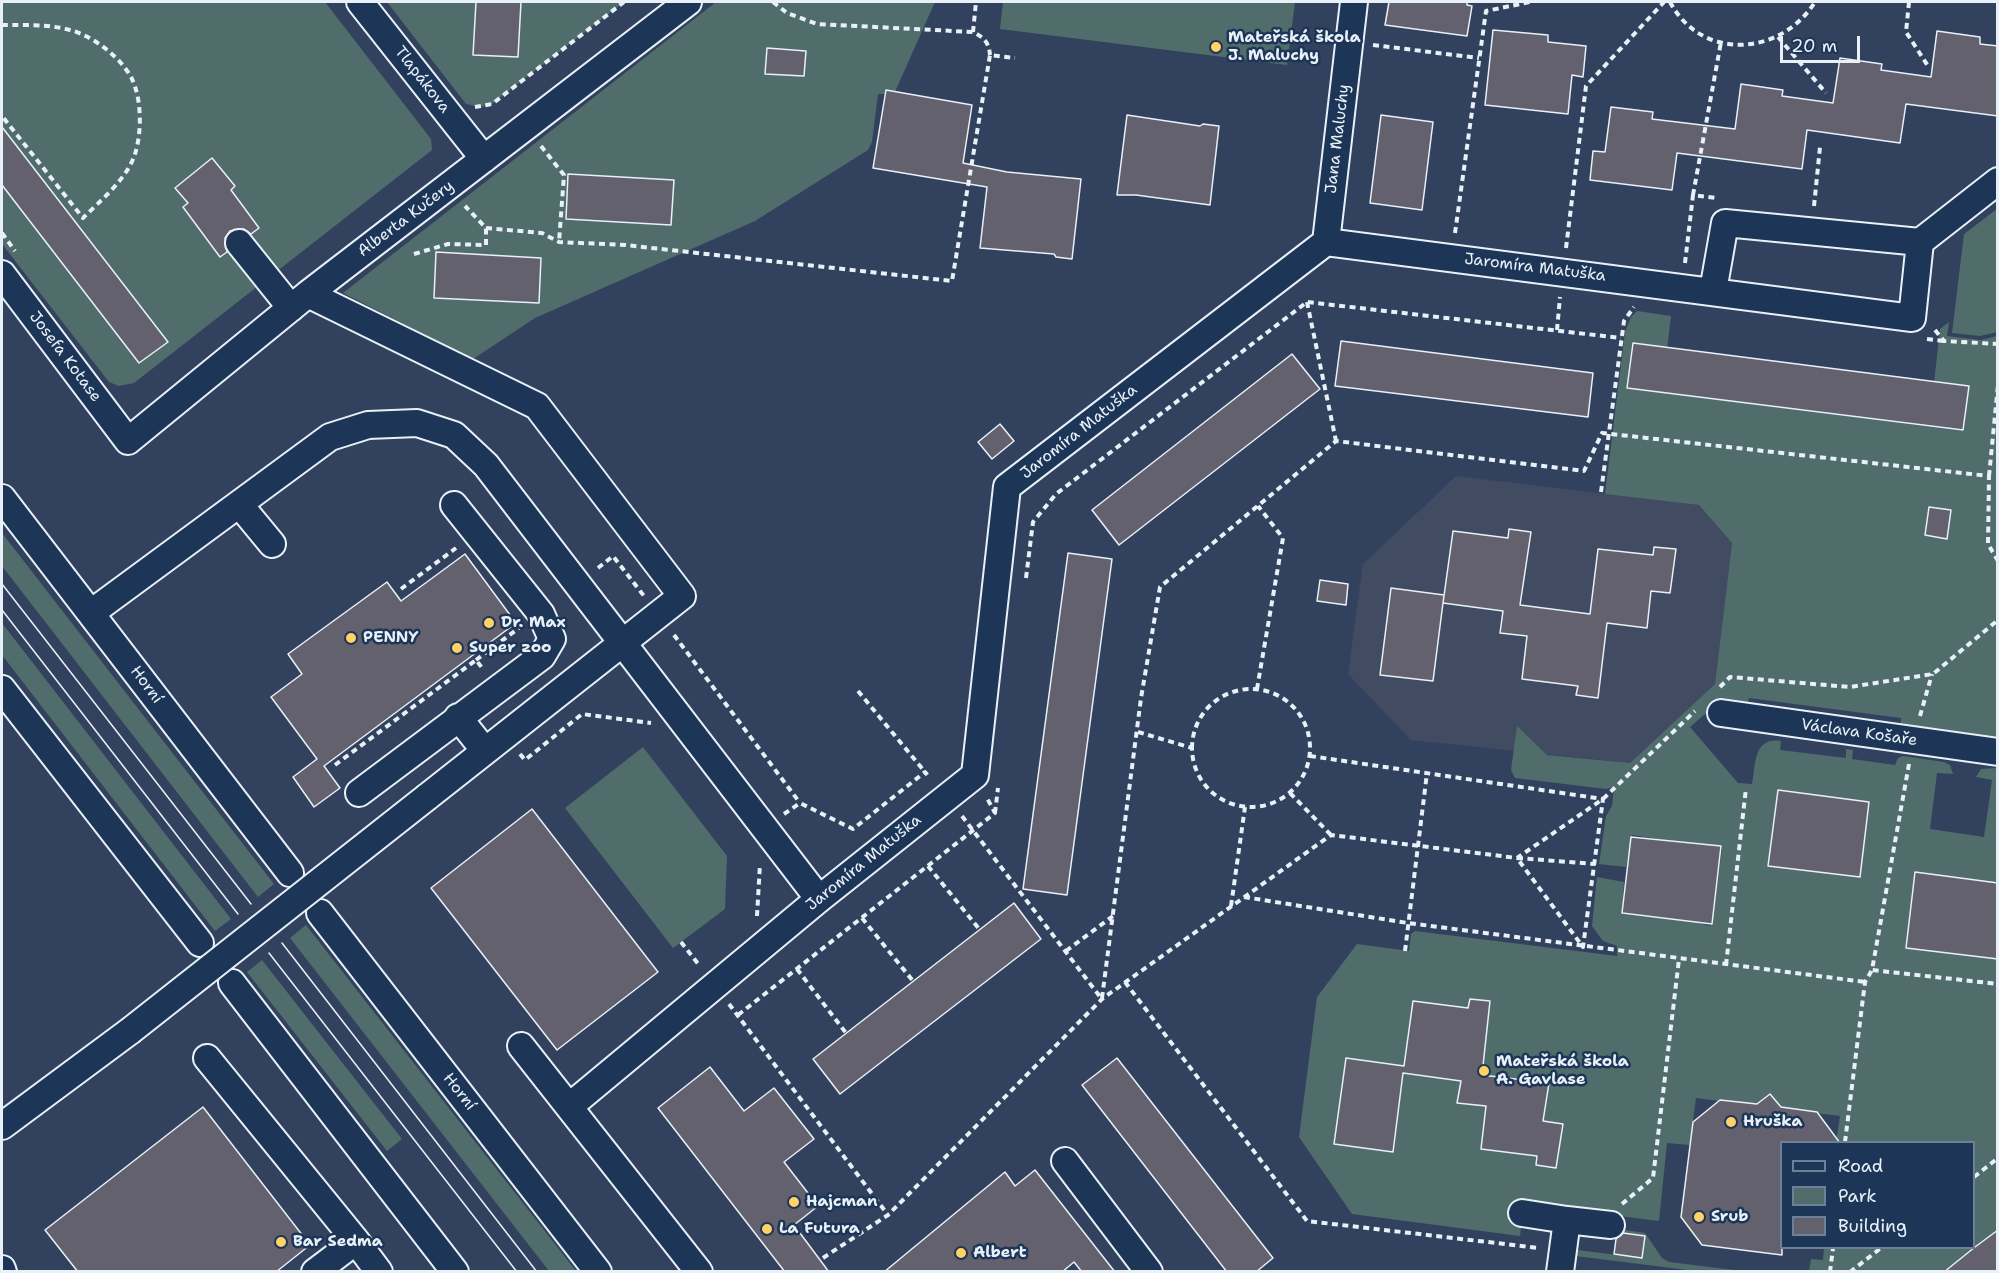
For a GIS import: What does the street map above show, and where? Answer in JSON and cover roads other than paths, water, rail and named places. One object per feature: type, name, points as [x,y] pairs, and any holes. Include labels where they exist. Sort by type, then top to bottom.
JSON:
[{"type":"street","name":"Tlapákova","points":[[360,2],[484,159]]},
{"type":"street","name":"Alberta Kučery","points":[[128,441],[299,301],[688,2]]},
{"type":"street","name":"Jana Maluchy","points":[[1326,242],[1354,2]]},
{"type":"street","points":[[1713,291],[1725,223],[1920,242],[1998,181]]},
{"type":"street","name":"Jaromíra Matuška","points":[[570,1106],[709,977],[819,900],[947,798],[987,777],[1007,487],[1326,242],[1912,318],[1920,242]]},
{"type":"street","points":[[2,1126],[130,1031],[682,596],[537,406],[299,301],[239,243]]},
{"type":"street","name":"Josefa Kotase","points":[[2,274],[128,441]]},
{"type":"street","points":[[91,613],[330,437],[368,425],[417,423],[454,435],[486,465],[819,900]]},
{"type":"street","name":"Horní","points":[[2,498],[290,873]]},
{"type":"street","points":[[240,504],[272,544]]},
{"type":"street","points":[[359,793],[542,656],[552,639],[541,614],[454,505]]},
{"type":"street","points":[[3,695],[200,943]]},
{"type":"street","name":"Václava Košaře","points":[[1710,706],[1913,741],[1998,752]]},
{"type":"street","points":[[458,717],[485,751]]},
{"type":"street","name":"Horní","points":[[320,913],[598,1272]]},
{"type":"street","points":[[231,983],[455,1272]]},
{"type":"street","points":[[521,1046],[699,1272]]},
{"type":"street","points":[[207,1058],[380,1272]]},
{"type":"street","points":[[1065,1161],[1149,1272]]},
{"type":"street","points":[[1522,1213],[1605,1225]]},
{"type":"street","points":[[1561,1261],[1566,1220]]},
{"type":"street","points":[[315,1272],[356,1241]]},
{"type":"tram line","points":[[2,584],[251,904]]},
{"type":"tram line","points":[[2,610],[238,914]]},
{"type":"tram line","points":[[282,943],[537,1272]]},
{"type":"tram line","points":[[269,953],[517,1272]]},
{"type":"place","name":"Mateřská škola J. Maluchy","points":[[1216,47]]},
{"type":"place","name":"Dr. Max","points":[[489,623]]},
{"type":"place","name":"PENNY","points":[[351,638]]},
{"type":"place","name":"Super zoo","points":[[457,648]]},
{"type":"place","name":"Mateřská škola A. Gavlase","points":[[1484,1071]]},
{"type":"place","name":"Hruška","points":[[1731,1122]]},
{"type":"place","name":"Hajcman","points":[[794,1202]]},
{"type":"place","name":"Srub","points":[[1699,1217]]},
{"type":"place","name":"La Futura","points":[[767,1229]]},
{"type":"place","name":"Bar Sedma","points":[[281,1242]]},
{"type":"place","name":"Albert","points":[[961,1253]]}]
